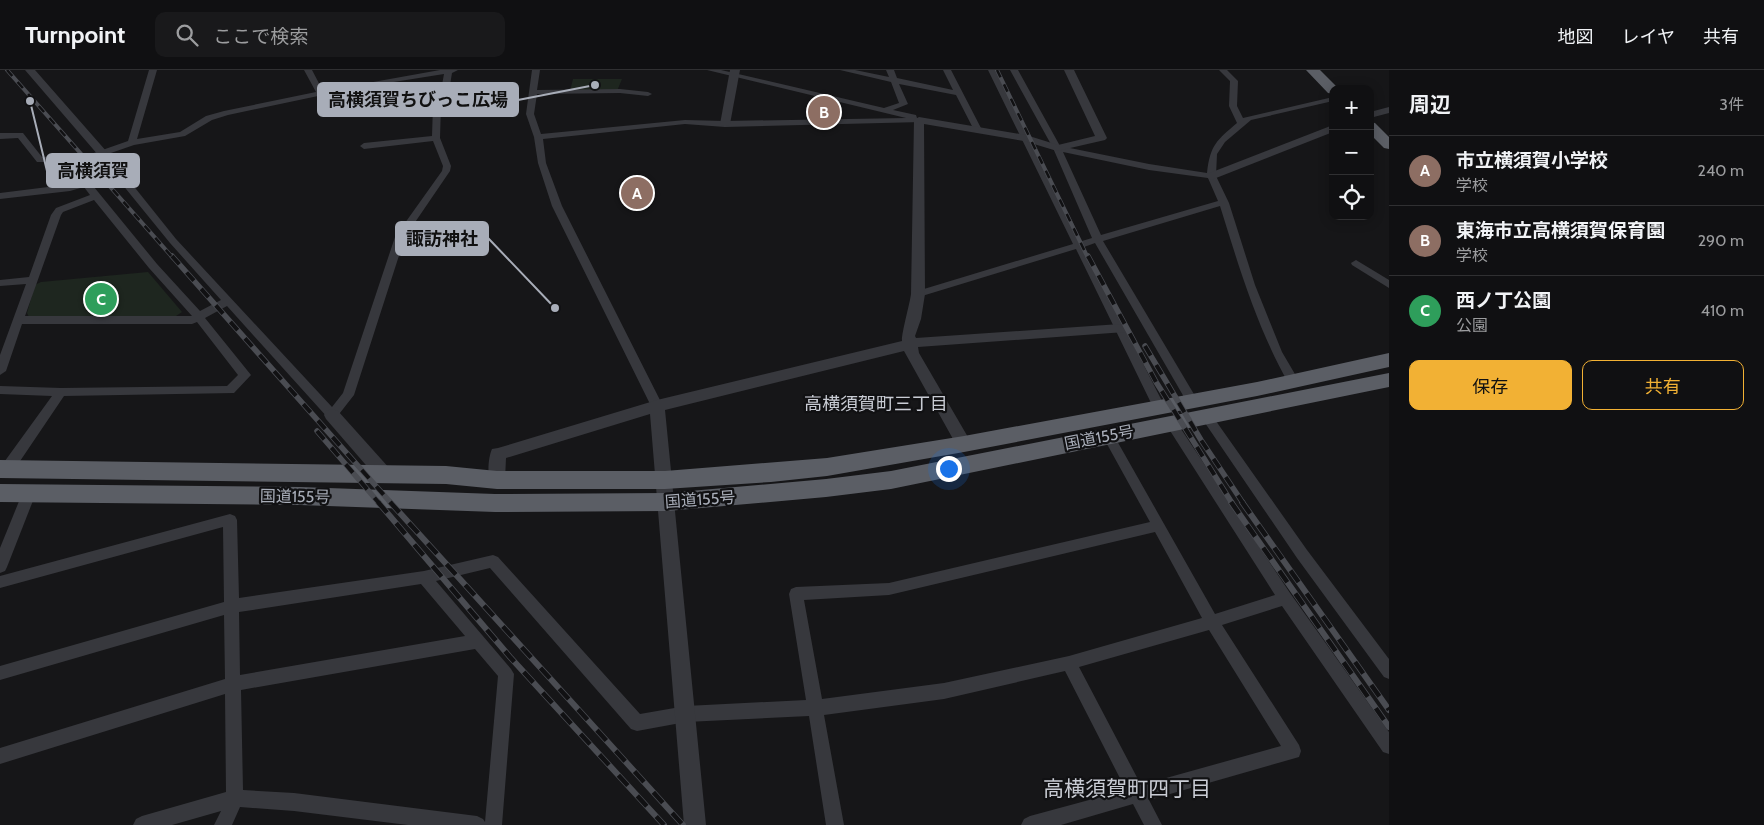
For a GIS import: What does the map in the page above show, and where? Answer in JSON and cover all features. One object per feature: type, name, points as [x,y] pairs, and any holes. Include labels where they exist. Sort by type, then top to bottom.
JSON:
[{"type":"highway","points":[[1313,70],[1329,86]]},
{"type":"highway","points":[[1374,130],[1389,145]]},
{"type":"highway","name":"国道155号","points":[[0,493],[300,496],[495,503],[668,502],[826,488],[891,480],[1108,435],[1165,415],[1192,401],[1389,360]]},
{"type":"highway","name":"国道155号","points":[[3,469],[446,475],[497,480],[665,480],[772,473],[827,467],[964,444],[1165,415],[1207,417],[1389,380]]},
{"type":"street","points":[[30,70],[174,241],[384,474]]},
{"type":"street","points":[[132,143],[153,70]]},
{"type":"street","points":[[308,70],[321,94]]},
{"type":"street","points":[[536,70],[530,114],[538,137],[542,163],[557,206],[584,265],[657,406],[668,502],[695,825]]},
{"type":"street","points":[[711,70],[734,72],[919,120],[1026,138],[1057,148],[1147,166],[1211,176],[1260,159],[1294,142],[1329,129]]},
{"type":"street","points":[[844,70],[958,93]]},
{"type":"street","points":[[885,110],[904,104],[890,70]]},
{"type":"street","points":[[946,70],[978,130]]},
{"type":"street","points":[[992,70],[1078,246],[1165,415],[1286,598],[1389,746]]},
{"type":"street","points":[[1014,70],[1057,148],[1098,240],[1192,401]]},
{"type":"street","points":[[1057,148],[1101,138],[1069,70]]},
{"type":"street","points":[[1223,70],[1234,81],[1233,106],[1241,122]]},
{"type":"street","points":[[70,164],[132,143],[182,134],[209,118],[227,113],[356,86],[452,71]]},
{"type":"street","points":[[332,415],[348,395],[400,237],[446,171],[447,166],[436,138],[437,105],[452,71]]},
{"type":"street","points":[[725,124],[734,72]]},
{"type":"street","points":[[533,92],[620,91],[648,94]]},
{"type":"street","points":[[1294,381],[1276,352],[1250,284],[1224,203],[1211,176],[1213,154],[1222,140],[1248,118],[1329,100]]},
{"type":"street","points":[[1374,114],[1389,110]]},
{"type":"street","points":[[538,137],[685,122],[725,124],[919,120]]},
{"type":"street","points":[[919,120],[918,294],[914,319],[908,336],[912,354],[964,444]]},
{"type":"street","points":[[0,136],[20,135],[40,160],[64,159],[70,164],[152,266],[199,317],[245,375],[230,390],[60,392],[0,390]]},
{"type":"street","points":[[364,146],[436,138]]},
{"type":"street","points":[[0,196],[70,188],[86,184]]},
{"type":"street","points":[[0,371],[56,215],[59,210],[95,196]]},
{"type":"street","points":[[918,294],[1214,204],[1224,203]]},
{"type":"street","points":[[1356,263],[1389,285]]},
{"type":"street","points":[[0,283],[32,280]]},
{"type":"street","points":[[18,320],[192,320],[228,300]]},
{"type":"street","points":[[497,480],[498,454],[657,406],[910,344],[923,341],[1120,329]]},
{"type":"street","points":[[3,469],[60,392]]},
{"type":"street","points":[[1207,417],[1302,554],[1389,672]]},
{"type":"street","points":[[1030,825],[1293,751],[1212,622],[1108,435]]},
{"type":"street","points":[[0,567],[23,505],[30,493]]},
{"type":"street","points":[[0,582],[230,520],[235,798],[223,825]]},
{"type":"street","points":[[835,825],[796,594],[889,589],[1158,526]]},
{"type":"street","points":[[0,673],[232,606],[424,577],[493,561],[637,723],[686,714],[814,708],[944,691],[1069,663],[1212,622],[1286,598]]},
{"type":"street","points":[[424,577],[506,674],[493,825]]},
{"type":"street","points":[[0,756],[232,684],[478,641]]},
{"type":"street","points":[[1069,663],[1152,825]]},
{"type":"street","points":[[142,825],[235,798],[294,802],[477,825]]},
{"type":"shaded area","points":[[573,79],[622,79],[617,91],[570,91]]},
{"type":"shaded area","points":[[148,272],[182,312],[176,316],[29,317],[27,313],[35,285],[41,282]]},
{"type":"railway","points":[[7,70],[173,258]]},
{"type":"railway","points":[[997,70],[1088,258]]},
{"type":"railway","points":[[172,256],[391,503]]},
{"type":"railway","points":[[1088,256],[1156,382],[1232,503]]},
{"type":"railway","points":[[1145,346],[1201,440],[1243,503]]},
{"type":"railway","points":[[317,431],[379,503]]},
{"type":"railway","points":[[378,502],[510,657],[664,825]]},
{"type":"railway","points":[[390,502],[683,825]]},
{"type":"railway","points":[[1231,502],[1389,727]]},
{"type":"railway","points":[[1242,502],[1389,710]]},
{"type":"place","name":"高横須賀ちびっこ広場","points":[[595,85]]},
{"type":"place","name":"高横須賀","points":[[30,101]]},
{"type":"place","name":"東海市立高横須賀保育園","points":[[824,112]]},
{"type":"place","name":"市立横須賀小学校","points":[[637,193]]},
{"type":"place","name":"西ノ丁公園","points":[[101,299]]},
{"type":"place","name":"諏訪神社","points":[[555,308]]},
{"type":"district","name":"高横須賀町三丁目","points":[[876,404]]},
{"type":"district","name":"高横須賀町四丁目","points":[[1127,789]]}]
